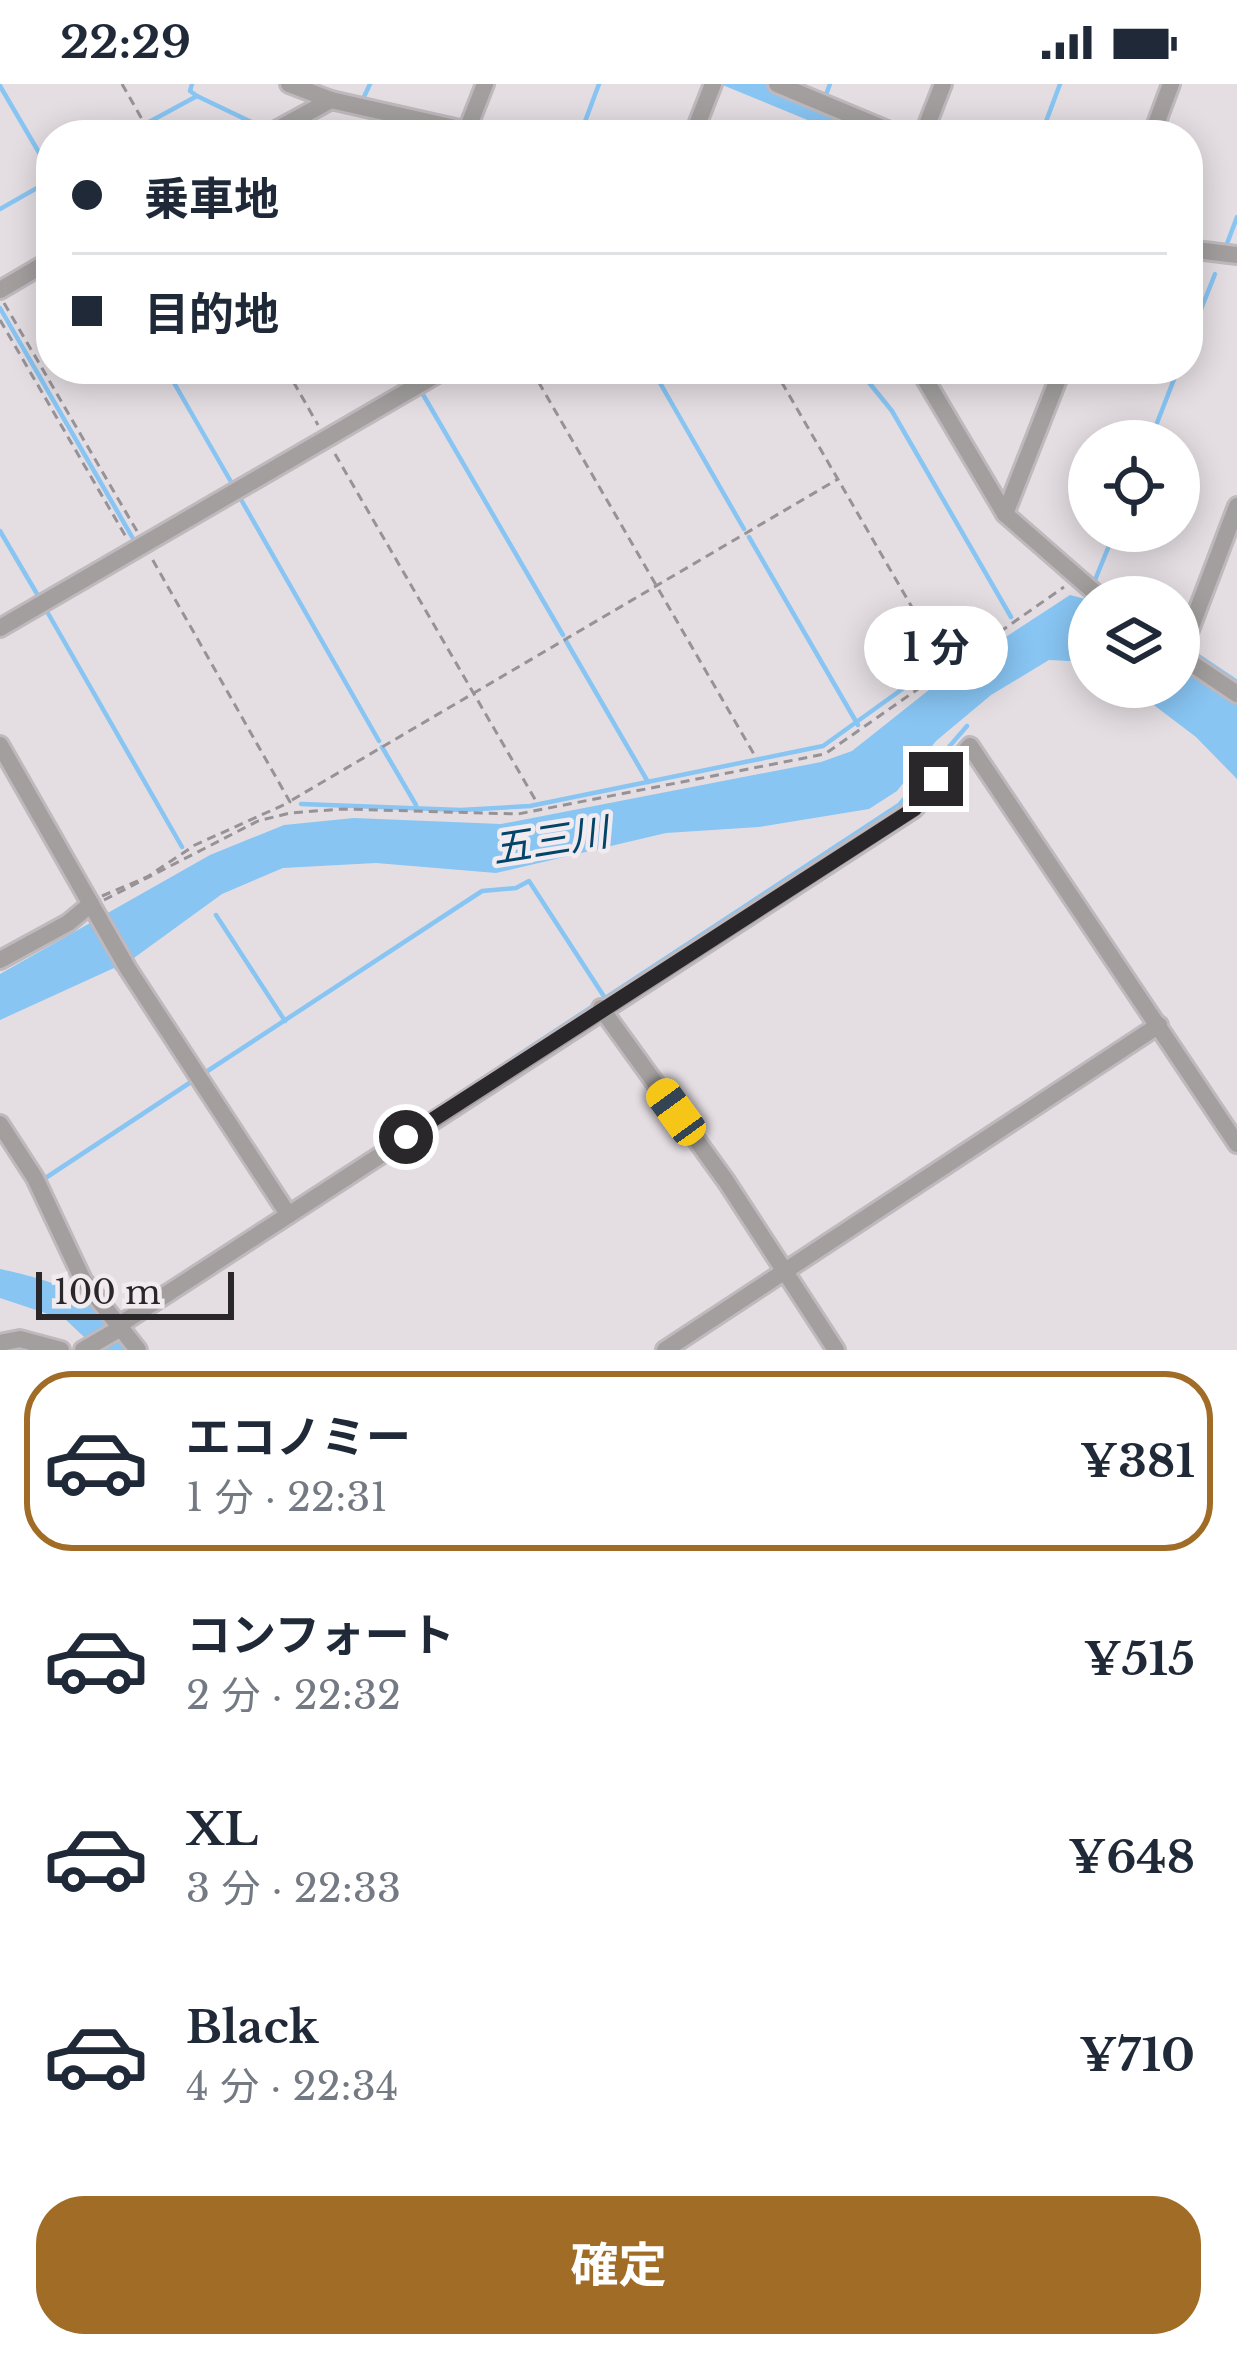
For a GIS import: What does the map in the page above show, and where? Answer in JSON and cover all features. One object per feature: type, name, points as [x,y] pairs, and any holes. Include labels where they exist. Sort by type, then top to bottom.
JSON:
[{"type":"street","points":[[289,84],[331,100],[422,120]]},
{"type":"street","points":[[471,120],[485,84]]},
{"type":"street","points":[[777,84],[863,120]]},
{"type":"street","points":[[929,120],[943,84]]},
{"type":"street","points":[[1158,120],[1172,84]]},
{"type":"street","points":[[699,120],[713,85]]},
{"type":"street","points":[[294,119],[331,100]]},
{"type":"street","points":[[1203,251],[1237,255]]},
{"type":"street","points":[[0,292],[36,269]]},
{"type":"street","points":[[0,628],[420,384]]},
{"type":"street","points":[[928,384],[1005,514],[1072,576]]},
{"type":"street","points":[[1005,514],[1055,384]]},
{"type":"street","points":[[1200,601],[1237,506]]},
{"type":"street","points":[[1200,669],[1237,694]]},
{"type":"street","points":[[0,745],[128,969],[288,1214]]},
{"type":"street","points":[[87,1348],[601,1008],[914,809],[970,746],[1237,1144]]},
{"type":"street","points":[[0,961],[68,923],[91,904]]},
{"type":"street","points":[[601,1008],[836,1350]]},
{"type":"street","points":[[665,1350],[1159,1025]]},
{"type":"street","points":[[0,1124],[35,1178],[83,1280],[138,1350]]},
{"type":"street","points":[[0,1343],[20,1339],[62,1350]]},
{"type":"path","points":[[122,84],[142,120]]},
{"type":"path","points":[[0,292],[36,358]]},
{"type":"path","points":[[0,320],[36,379]]},
{"type":"path","points":[[39,384],[290,802]]},
{"type":"path","points":[[50,384],[138,546]]},
{"type":"path","points":[[295,384],[536,801]]},
{"type":"path","points":[[540,384],[755,757]]},
{"type":"path","points":[[783,384],[942,659]]},
{"type":"path","points":[[91,904],[147,877],[195,845],[290,802],[297,793],[838,479]]},
{"type":"path","points":[[91,904],[125,894],[258,820],[290,813],[518,814],[825,754],[1068,584]]},
{"type":"water","points":[[720,84],[766,84],[854,120],[808,120]]},
{"type":"water","name":"五三川","points":[[1068,596],[1068,661],[1049,660],[991,695],[936,741],[897,791],[869,809],[759,827],[666,833],[496,873],[376,863],[283,868],[222,894],[116,971],[0,1020],[0,974],[210,855],[284,825],[354,818],[501,824],[821,762],[852,751],[949,674]]},
{"type":"water","points":[[1200,679],[1237,705],[1237,779],[1196,737],[1158,708],[1200,708]]},
{"type":"water","points":[[0,1269],[75,1294],[130,1350],[98,1350],[66,1320],[0,1298]]},
{"type":"waterway","points":[[192,84],[190,91],[197,96],[247,120]]},
{"type":"waterway","points":[[363,99],[370,84]]},
{"type":"waterway","points":[[586,120],[599,84]]},
{"type":"waterway","points":[[824,100],[830,84]]},
{"type":"waterway","points":[[1047,120],[1060,84]]},
{"type":"waterway","points":[[0,86],[36,147]]},
{"type":"waterway","points":[[153,120],[197,96]]},
{"type":"waterway","points":[[0,209],[36,189]]},
{"type":"waterway","points":[[1225,249],[1237,217]]},
{"type":"waterway","points":[[1203,304],[1215,274]]},
{"type":"waterway","points":[[0,308],[36,370]]},
{"type":"waterway","points":[[44,384],[135,542]]},
{"type":"waterway","points":[[175,384],[234,487]]},
{"type":"waterway","points":[[661,384],[744,529]]},
{"type":"waterway","points":[[870,384],[892,411],[1011,617]]},
{"type":"waterway","points":[[1158,420],[1172,384]]},
{"type":"waterway","points":[[421,391],[563,635]]},
{"type":"waterway","points":[[239,496],[379,741]]},
{"type":"waterway","points":[[0,531],[40,599]]},
{"type":"waterway","points":[[749,537],[858,725]]},
{"type":"waterway","points":[[1097,576],[1106,552]]},
{"type":"waterway","points":[[45,608],[182,847]]},
{"type":"waterway","points":[[566,641],[648,782]]},
{"type":"waterway","points":[[1200,657],[1237,682]]},
{"type":"waterway","name":"五三川","points":[[301,804],[461,810],[530,806],[823,746],[940,662]]},
{"type":"waterway","points":[[374,1150],[899,805],[967,726]]},
{"type":"waterway","points":[[382,747],[416,805]]},
{"type":"waterway","name":"五三川","points":[[203,1074],[482,891],[516,888],[529,881],[605,998]]},
{"type":"waterway","points":[[216,915],[285,1021]]},
{"type":"waterway","points":[[44,1179],[194,1080]]},
{"type":"route","points":[[406,1137],[914,809],[936,779]]}]
